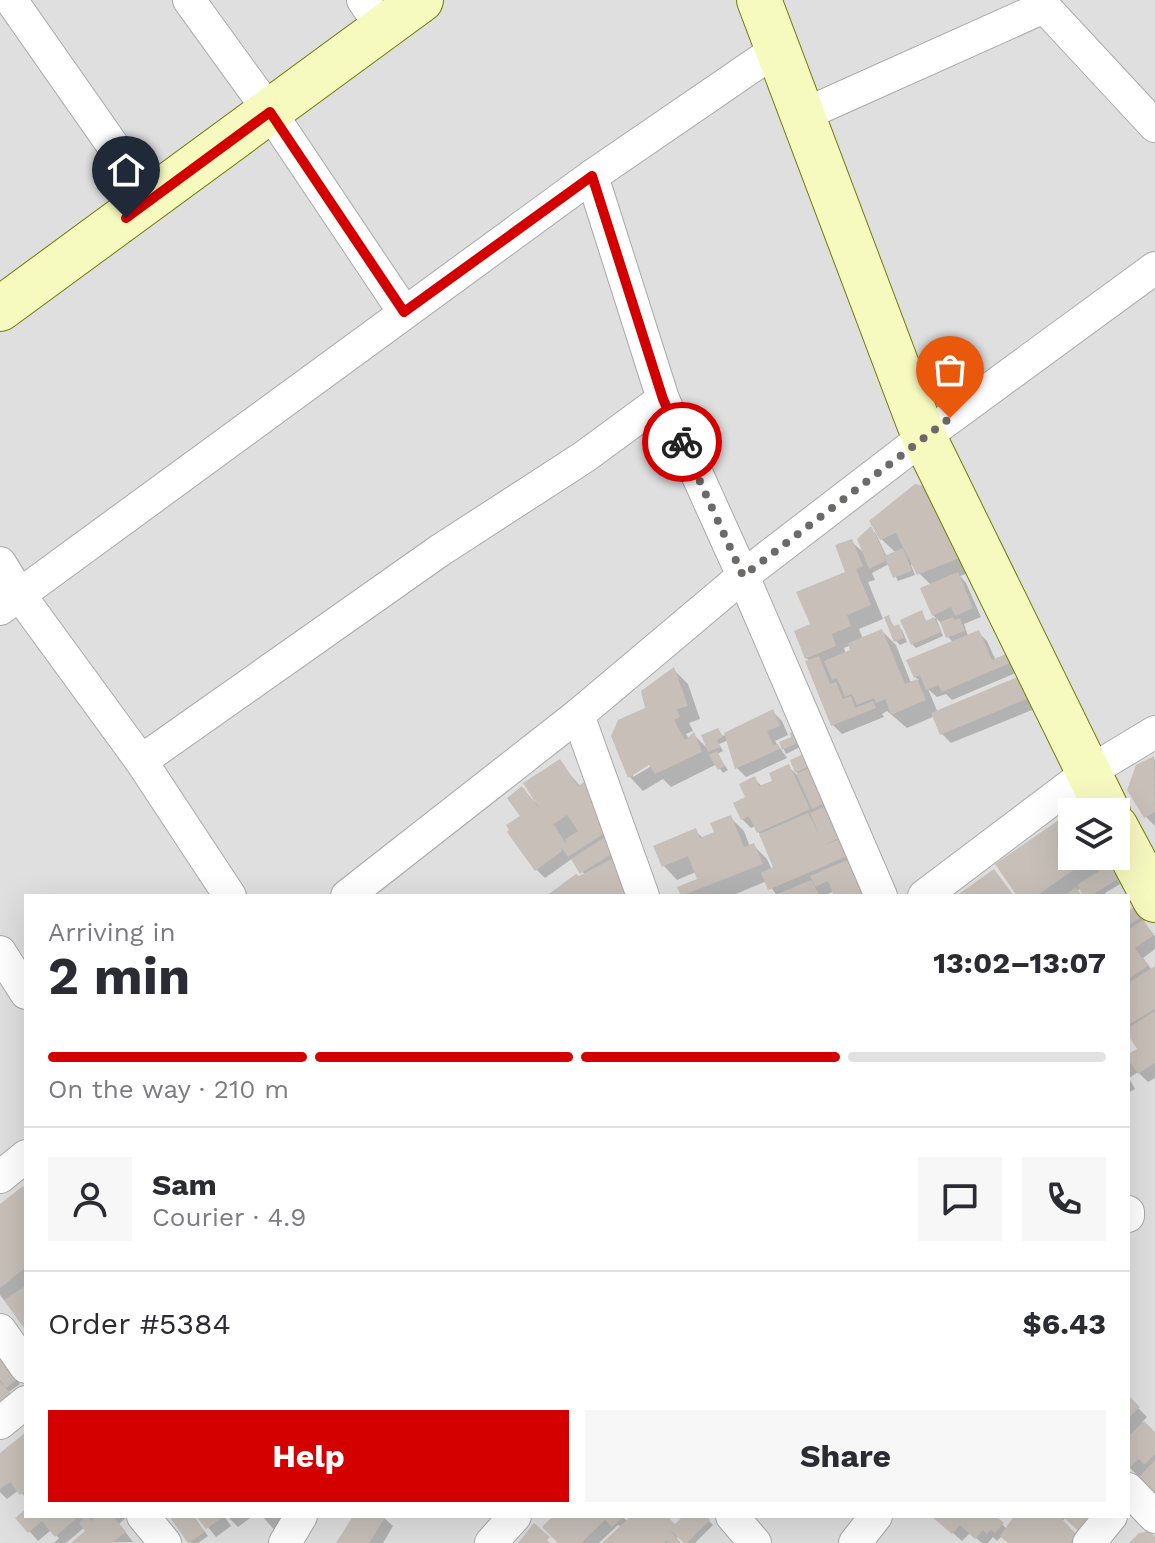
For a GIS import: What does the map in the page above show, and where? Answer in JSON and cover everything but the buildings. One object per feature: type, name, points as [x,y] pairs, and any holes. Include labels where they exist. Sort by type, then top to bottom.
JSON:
[{"type":"street","points":[[11,0],[151,200]]},
{"type":"street","points":[[189,0],[270,112],[404,312]]},
{"type":"street","points":[[0,309],[270,112],[372,14],[421,0]]},
{"type":"street","points":[[759,0],[924,437],[1100,798]]},
{"type":"street","points":[[803,115],[1041,4],[1153,120]]},
{"type":"street","points":[[10,601],[592,176],[776,50]]},
{"type":"street","points":[[592,176],[663,399],[880,894]]},
{"type":"street","points":[[350,894],[578,715],[743,576],[924,437],[1155,268]]},
{"type":"street","points":[[141,761],[439,551],[584,457],[663,399]]},
{"type":"street","points":[[0,563],[10,601],[141,761],[229,894]]},
{"type":"street","points":[[578,715],[642,894]]},
{"type":"street","points":[[927,894],[1087,773],[1155,732]]},
{"type":"street","points":[[1130,853],[1155,900]]},
{"type":"street","points":[[0,952],[24,990]]},
{"type":"street","points":[[0,1177],[24,1158]]},
{"type":"street","points":[[0,1330],[24,1364]]},
{"type":"street","points":[[0,1423],[24,1404]]},
{"type":"street","points":[[1130,1501],[1155,1517]]},
{"type":"street","points":[[145,1518],[165,1543]]},
{"type":"street","points":[[285,1543],[300,1518]]},
{"type":"street","points":[[491,1543],[513,1518]]},
{"type":"street","points":[[734,1518],[755,1543]]},
{"type":"street","points":[[855,1543],[874,1518]]},
{"type":"street","points":[[1089,1543],[1109,1518]]},
{"type":"shaded area","points":[[0,0],[1155,0],[1155,1543],[0,1543]]},
{"type":"way so far","points":[[682,442],[743,576],[950,418]]},
{"type":"route","points":[[126,218],[270,112],[404,312],[592,176],[663,399],[682,442]]}]
